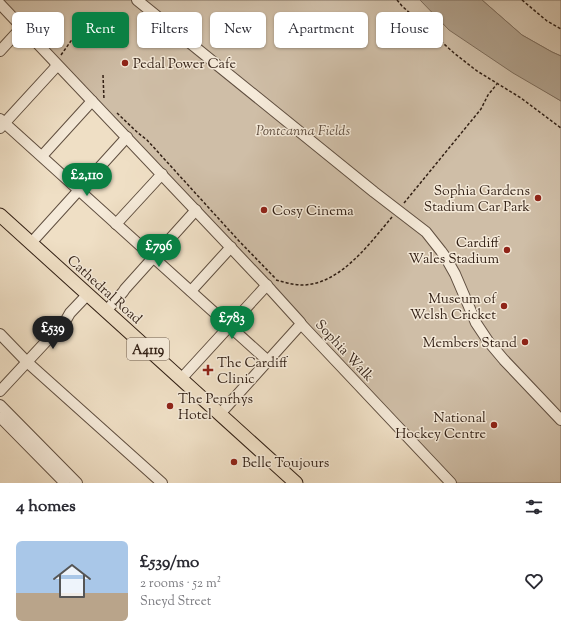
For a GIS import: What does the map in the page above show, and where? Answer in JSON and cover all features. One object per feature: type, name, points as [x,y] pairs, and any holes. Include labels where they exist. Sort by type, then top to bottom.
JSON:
[{"type":"main road","name":"Cathedral Road","points":[[0,215],[296,483]]},
{"type":"street","points":[[137,0],[368,187],[426,232],[448,261],[476,323],[488,341],[561,420]]},
{"type":"street","points":[[0,4],[12,17]]},
{"type":"street","points":[[0,51],[12,38]]},
{"type":"street","points":[[46,48],[59,59],[96,98],[127,137],[267,285],[301,324]]},
{"type":"street","points":[[59,59],[55,68],[2,124],[42,156],[268,361]]},
{"type":"street","points":[[42,156],[96,98]]},
{"type":"street","points":[[31,243],[127,137]]},
{"type":"street","points":[[116,224],[162,174]]},
{"type":"street","points":[[106,311],[196,210]]},
{"type":"street","points":[[191,292],[231,247]]},
{"type":"street","points":[[181,379],[267,285]]},
{"type":"street","points":[[0,391],[88,294]]},
{"type":"street","name":"Sophia Walk","points":[[220,414],[301,324],[451,483]]},
{"type":"street","points":[[0,334],[27,362],[162,483]]},
{"type":"street","points":[[0,405],[77,483]]},
{"type":"street","points":[[0,417],[65,483]]},
{"type":"path","points":[[397,0],[454,53],[477,71],[521,98],[561,128]]},
{"type":"path","points":[[522,0],[547,21],[561,29]]},
{"type":"path","points":[[59,59],[72,40]]},
{"type":"path","points":[[96,98],[104,100],[102,75]]},
{"type":"path","points":[[113,109],[138,134],[147,140],[239,241],[276,279]]},
{"type":"green space","name":"Pontcanna Fields","points":[[0,0],[427,0],[442,12],[376,12],[376,48],[443,48],[443,12],[540,88],[561,101],[561,483],[457,483],[45,48],[64,48],[64,12],[12,13]]},
{"type":"green space","points":[[482,0],[561,0],[561,56],[522,35]]},
{"type":"shaded area","points":[[420,0],[482,0],[522,35],[561,56],[561,101],[513,73],[449,30],[443,24],[443,12],[432,12]]},
{"type":"place","name":"Pedal Power Cafe","points":[[125,63]]},
{"type":"place","name":"Sophia Gardens Stadium Car Park","points":[[538,198]]},
{"type":"place","name":"Cosy Cinema","points":[[264,210]]},
{"type":"place","name":"Cardiff Wales Stadium","points":[[507,250]]},
{"type":"place","name":"Museum of Welsh Cricket","points":[[504,306]]},
{"type":"place","name":"Members Stand","points":[[525,342]]},
{"type":"place","name":"The Cardiff Clinic","points":[[208,370]]},
{"type":"place","name":"The Penrhys Hotel","points":[[170,406]]},
{"type":"place","name":"National Hockey Centre","points":[[494,425]]},
{"type":"place","name":"Belle Toujours","points":[[234,462]]}]
